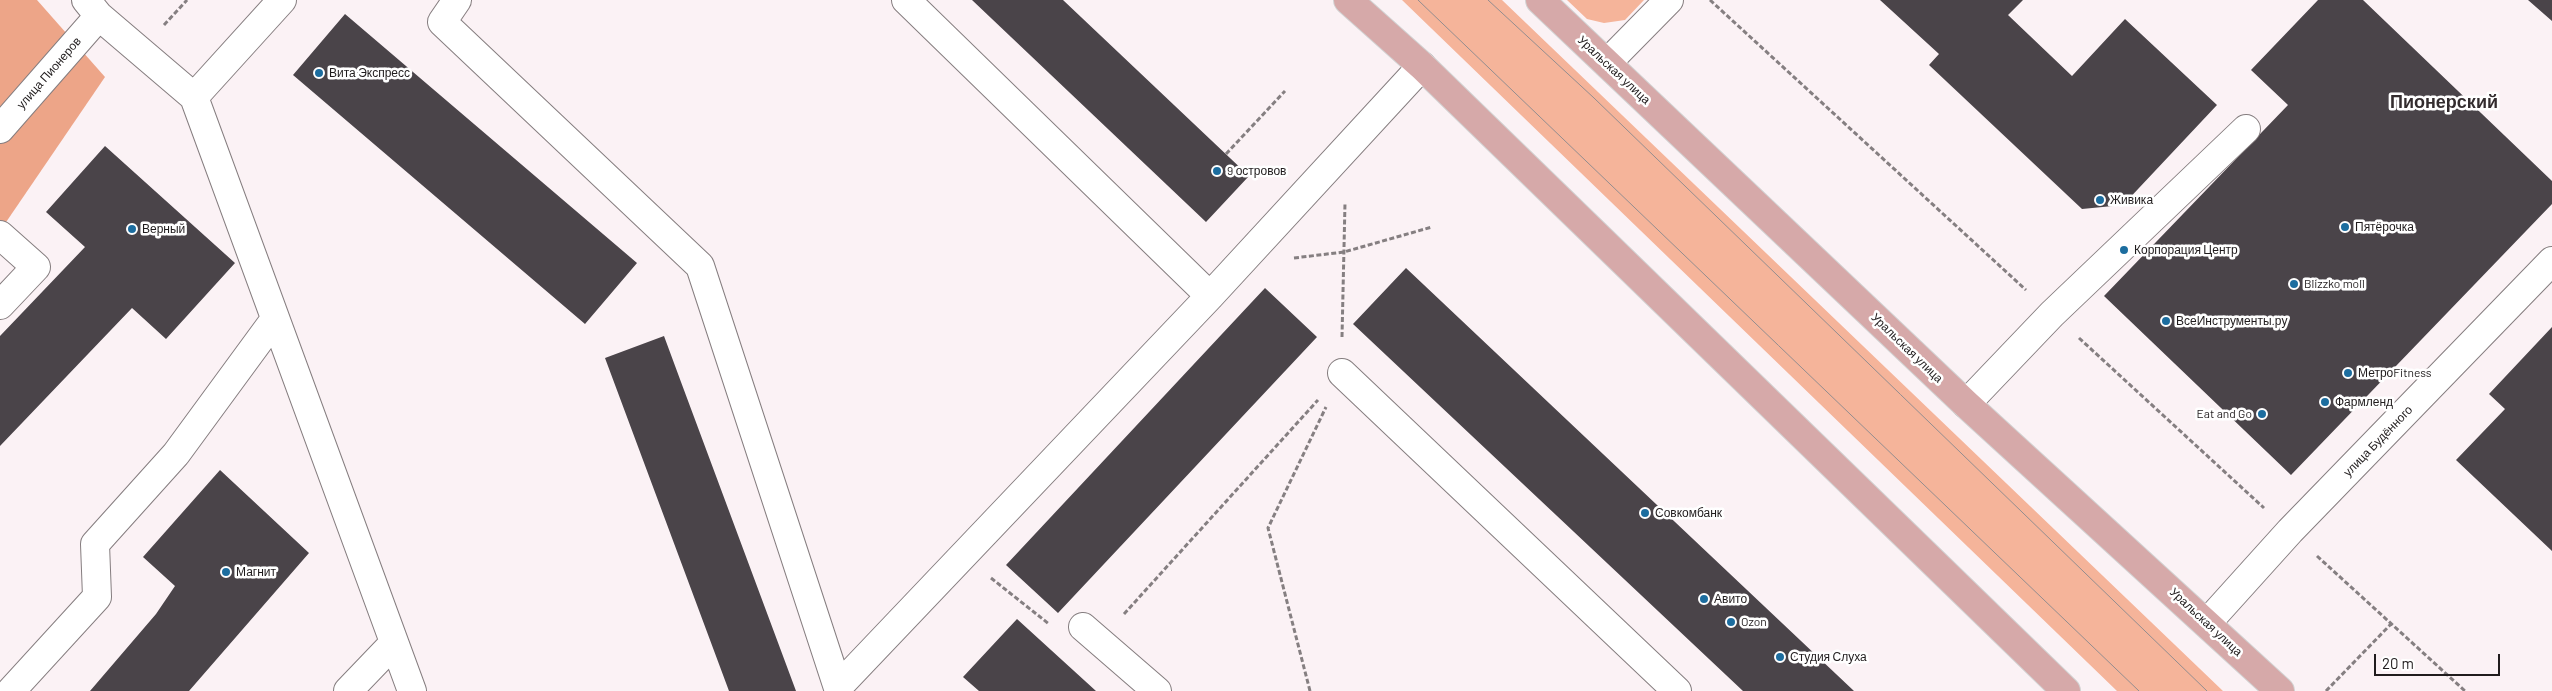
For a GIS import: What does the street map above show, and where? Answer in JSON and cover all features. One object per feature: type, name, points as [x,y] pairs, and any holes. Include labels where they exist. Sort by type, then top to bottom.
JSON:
[{"type":"main road","points":[[1348,0],[1422,66],[2066,691]]},
{"type":"main road","name":"Уральская улица","points":[[1540,0],[1966,404],[2280,691]]},
{"type":"street","points":[[194,97],[282,0]]},
{"type":"street","points":[[457,0],[442,22],[700,266],[838,689],[1210,296],[1422,66]]},
{"type":"street","points":[[906,0],[1210,296]]},
{"type":"street","points":[[1607,63],[1669,0]]},
{"type":"street","points":[[92,8],[194,97],[412,691]]},
{"type":"street","name":"улица Пионеров","points":[[0,129],[92,8]]},
{"type":"street","points":[[1966,404],[2052,314],[2246,129]]},
{"type":"street","points":[[0,235],[36,267],[0,305]]},
{"type":"street","name":"улица Будённого","points":[[2207,623],[2290,532],[2552,261]]},
{"type":"street","points":[[11,691],[97,597],[95,544],[176,454],[275,319]]},
{"type":"street","points":[[1342,374],[1677,691]]},
{"type":"street","points":[[1091,634],[1157,691]]},
{"type":"street","points":[[348,691],[394,643]]},
{"type":"path","points":[[1710,0],[2465,691]]},
{"type":"path","points":[[1226,154],[1285,92]]},
{"type":"path","points":[[1310,691],[1268,528],[1342,374],[1346,150]]},
{"type":"path","points":[[1239,265],[1344,252],[1432,227]]},
{"type":"path","points":[[963,556],[1047,623],[1091,634],[1342,374]]},
{"type":"path","points":[[2326,691],[2391,624]]},
{"type":"shaded area","points":[[0,0],[37,0],[105,77],[0,231]]},
{"type":"shaded area","points":[[1402,0],[1502,0],[2223,691],[2117,691]]},
{"type":"shaded area","points":[[1567,0],[1644,0],[1625,20],[1604,23],[1587,19]]},
{"type":"building","points":[[972,0],[1063,0],[1249,176],[1206,222]]},
{"type":"building","points":[[1880,0],[2023,0],[2008,15],[2072,76],[2125,19],[2217,105],[2123,205],[2082,209],[1929,65],[1939,54]]},
{"type":"building","points":[[2318,0],[2363,0],[2552,181],[2552,204],[2291,475],[2104,296],[2288,105],[2251,70]]},
{"type":"building","points":[[2528,0],[2552,0],[2552,21]]},
{"type":"building","points":[[345,14],[637,263],[585,324],[293,75]]},
{"type":"building","points":[[105,146],[235,263],[166,339],[132,308],[0,446],[0,336],[85,247],[46,212]]},
{"type":"building","points":[[1406,268],[1854,691],[1743,691],[1353,324]]},
{"type":"building","points":[[1265,288],[1317,337],[1058,613],[1006,565]]},
{"type":"building","points":[[2552,327],[2552,551],[2456,460],[2505,409],[2489,394]]},
{"type":"building","points":[[664,336],[796,691],[729,691],[605,358]]},
{"type":"building","name":"Магнит","points":[[220,470],[309,553],[189,691],[90,691],[156,614],[175,586],[143,557]]},
{"type":"building","points":[[1017,619],[1096,691],[979,691],[963,677]]},
{"type":"tram line","points":[[1418,0],[2139,691]]},
{"type":"tram line","points":[[1488,0],[1594,98],[2207,691]]},
{"type":"place","name":"Вита Экспресс","points":[[319,73]]},
{"type":"place","name":"9 островов","points":[[1217,171]]},
{"type":"place","name":"Живика","points":[[2100,200]]},
{"type":"place","name":"Пятёрочка","points":[[2345,227]]},
{"type":"place","name":"Верный","points":[[132,229]]},
{"type":"place","name":"Корпорация Центр","points":[[2124,250]]},
{"type":"place","name":"Blizzko moll","points":[[2294,284]]},
{"type":"place","name":"ВсеИнструменты.ру","points":[[2166,321]]},
{"type":"place","name":"МетроFitness","points":[[2348,373]]},
{"type":"place","name":"Фармленд","points":[[2325,402]]},
{"type":"place","name":"Eat and Go","points":[[2262,414]]},
{"type":"place","name":"Совкомбанк","points":[[1645,513]]},
{"type":"place","name":"Магнит","points":[[226,572]]},
{"type":"place","name":"Авито","points":[[1704,599]]},
{"type":"place","name":"Ozon","points":[[1731,622]]},
{"type":"place","name":"Студия Слуха","points":[[1780,657]]},
{"type":"district","name":"Пионерский","points":[[2444,102]]}]
